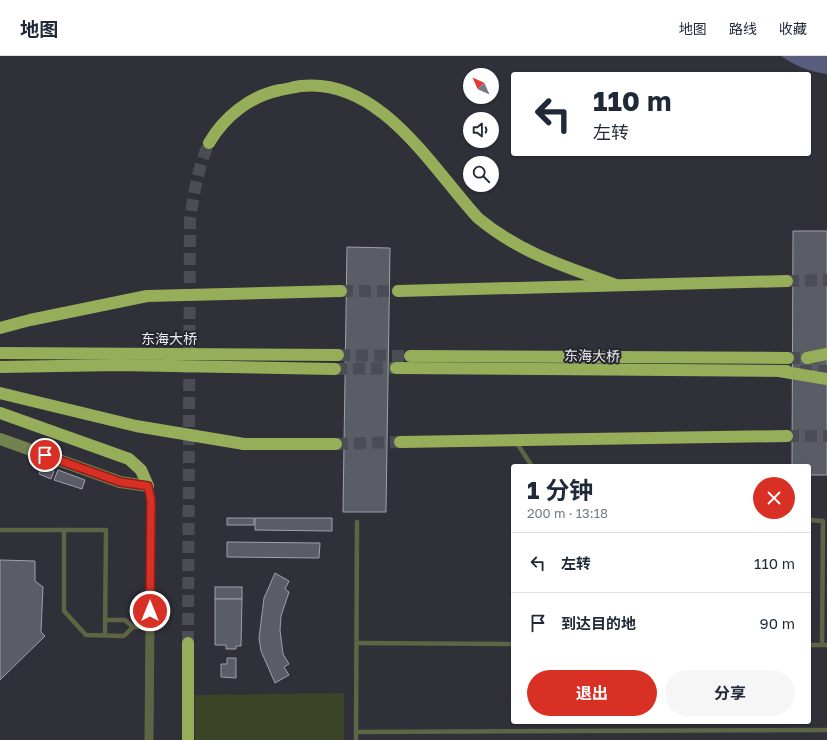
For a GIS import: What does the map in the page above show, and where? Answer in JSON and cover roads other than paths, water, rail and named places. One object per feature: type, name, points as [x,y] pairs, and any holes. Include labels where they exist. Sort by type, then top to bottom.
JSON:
[{"type":"highway","points":[[209,143],[224,122],[239,109],[258,98],[276,91],[302,86],[324,87],[342,91],[363,99],[384,113],[404,131],[463,202],[492,230],[522,249],[558,265],[616,285]]},
{"type":"highway","points":[[398,291],[787,281]]},
{"type":"highway","points":[[0,328],[30,320],[147,296],[341,291]]},
{"type":"highway","name":"东海大桥","points":[[0,353],[338,355]]},
{"type":"highway","points":[[807,358],[827,354]]},
{"type":"highway","name":"东海大桥","points":[[410,356],[788,358]]},
{"type":"highway","name":"东海大桥","points":[[0,367],[118,365],[335,369]]},
{"type":"highway","name":"东海大桥","points":[[396,368],[781,371],[827,379]]},
{"type":"highway","points":[[0,393],[136,426],[244,444],[336,444]]},
{"type":"highway","points":[[0,413],[129,459],[141,470],[148,486]]},
{"type":"highway","points":[[400,442],[787,436]]},
{"type":"highway","points":[[188,643],[188,740]]},
{"type":"main road","points":[[0,439],[120,482],[148,486]]},
{"type":"street","points":[[148,486],[151,500],[149,740]]},
{"type":"lane","points":[[515,441],[531,464]]},
{"type":"lane","points":[[811,520],[823,521],[824,645],[811,645]]},
{"type":"lane","points":[[356,740],[357,522]]},
{"type":"lane","points":[[0,530],[106,530],[105,635]]},
{"type":"lane","points":[[64,530],[64,611],[86,635],[124,636],[133,627]]},
{"type":"lane","points":[[106,620],[124,620],[133,627],[150,627]]},
{"type":"lane","points":[[357,643],[511,644]]},
{"type":"lane","points":[[356,732],[827,730]]},
{"type":"water","points":[[781,56],[827,56],[827,74],[803,68]]},
{"type":"tunnel","points":[[188,643],[190,220],[197,180],[209,143]]},
{"type":"tunnel","points":[[787,281],[827,280]]},
{"type":"tunnel","points":[[341,291],[398,291]]},
{"type":"tunnel","points":[[338,355],[410,356]]},
{"type":"tunnel","points":[[788,358],[818,358]]},
{"type":"tunnel","points":[[335,369],[396,368]]},
{"type":"tunnel","points":[[800,371],[827,371]]},
{"type":"tunnel","points":[[787,436],[827,436]]},
{"type":"tunnel","points":[[336,444],[400,442]]}]
